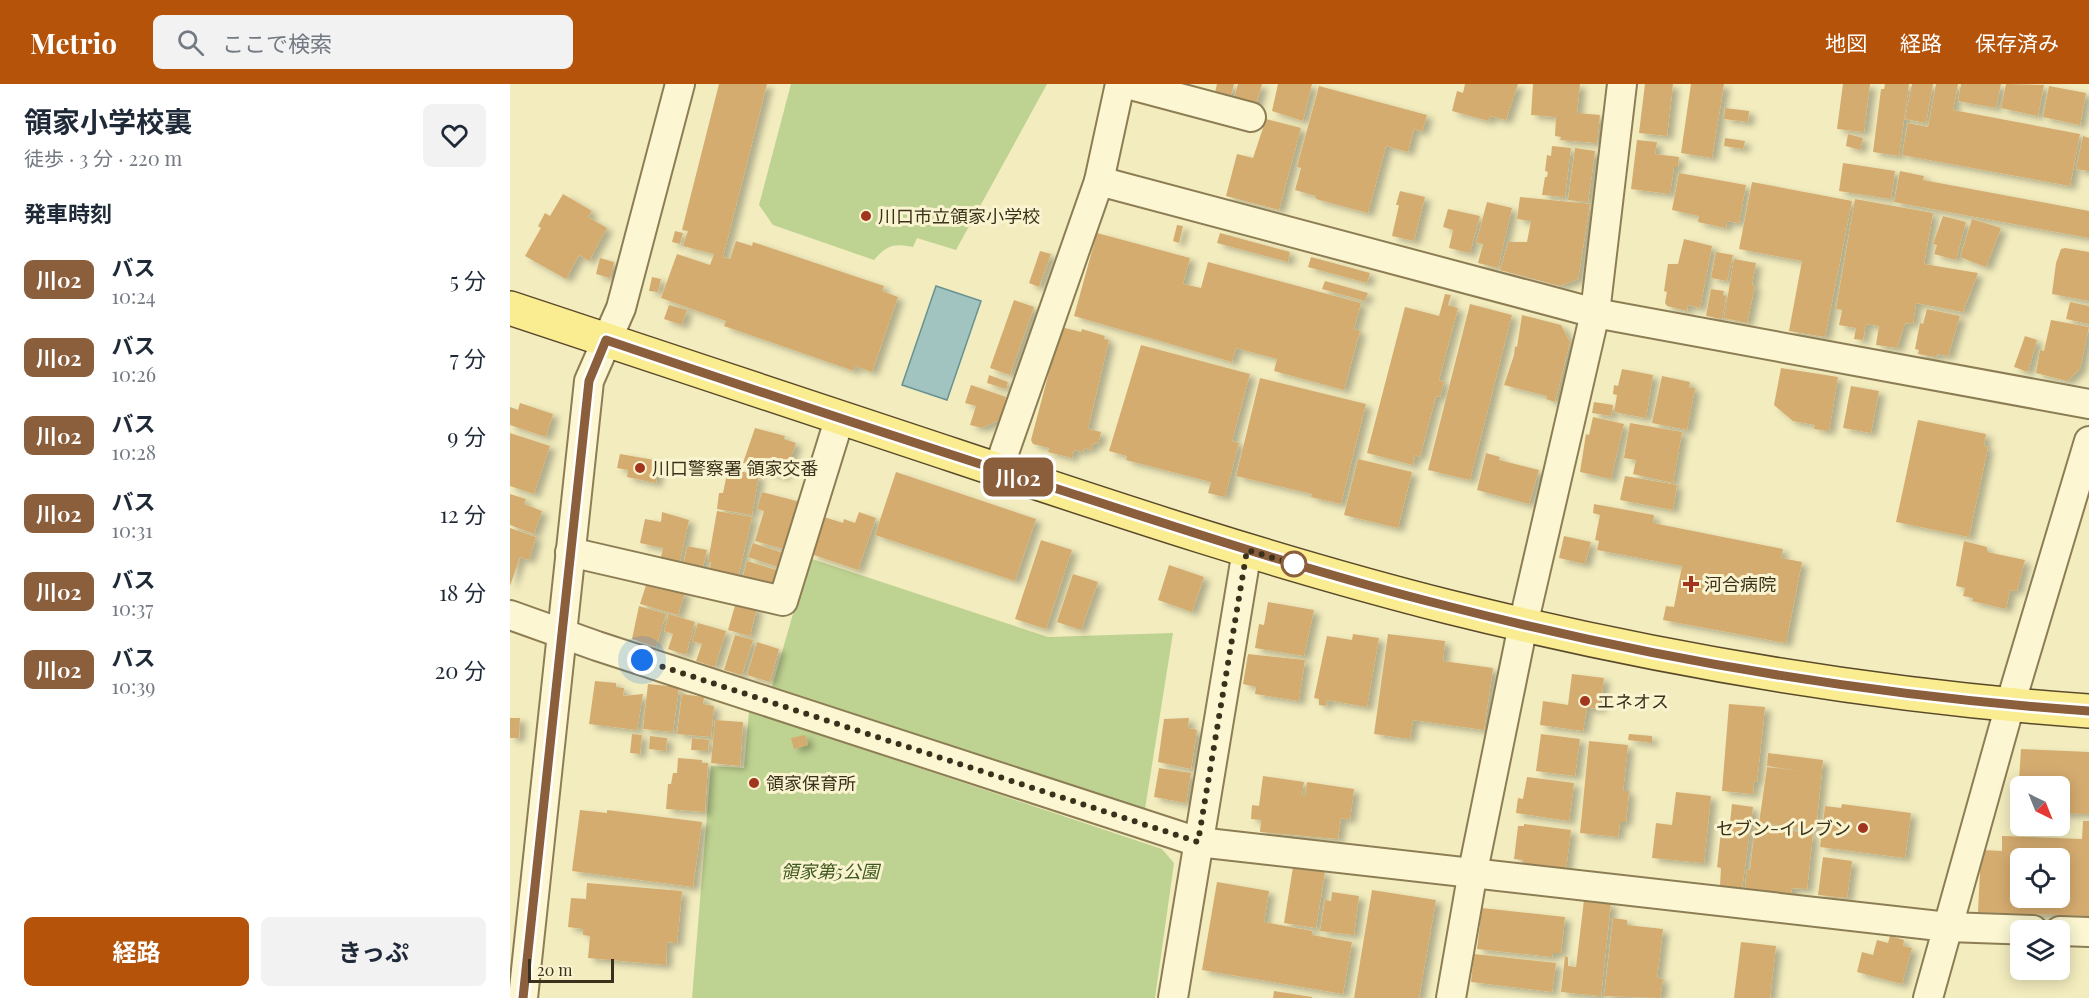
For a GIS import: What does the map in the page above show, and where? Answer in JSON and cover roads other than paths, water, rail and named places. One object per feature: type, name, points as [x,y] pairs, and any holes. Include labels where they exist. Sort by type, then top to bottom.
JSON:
[{"type":"main road","points":[[510,308],[1247,550],[1523,625],[1678,656],[1818,680],[2010,705],[2089,711]]},
{"type":"street","points":[[523,998],[589,381],[621,308],[680,84]]},
{"type":"street","points":[[998,470],[1099,181],[1120,84]]},
{"type":"street","points":[[1126,84],[1251,117]]},
{"type":"street","points":[[1451,998],[1473,871],[1523,625],[1595,313],[1622,84]]},
{"type":"street","points":[[1099,181],[1595,313],[2089,404]]},
{"type":"street","points":[[570,552],[783,601],[840,417]]},
{"type":"street","points":[[1928,998],[2010,705],[2089,441]]},
{"type":"street","points":[[1173,998],[1247,550]]},
{"type":"street","points":[[510,615],[1198,842],[1473,871],[1948,927],[2010,929]]},
{"type":"street","points":[[2070,931],[2089,932]]},
{"type":"water","points":[[936,286],[981,301],[947,400],[902,385]]},
{"type":"place","name":"川口市立領家小学校","points":[[866,216]]},
{"type":"place","name":"川口警察署 領家交番","points":[[640,468]]},
{"type":"place","name":"河合病院","points":[[1691,584]]},
{"type":"place","name":"エネオス","points":[[1585,701]]},
{"type":"place","name":"領家保育所","points":[[754,783]]},
{"type":"place","name":"セブン-イレブン","points":[[1863,828]]},
{"type":"park label","name":"領家第5公園","points":[[830,871]]}]
